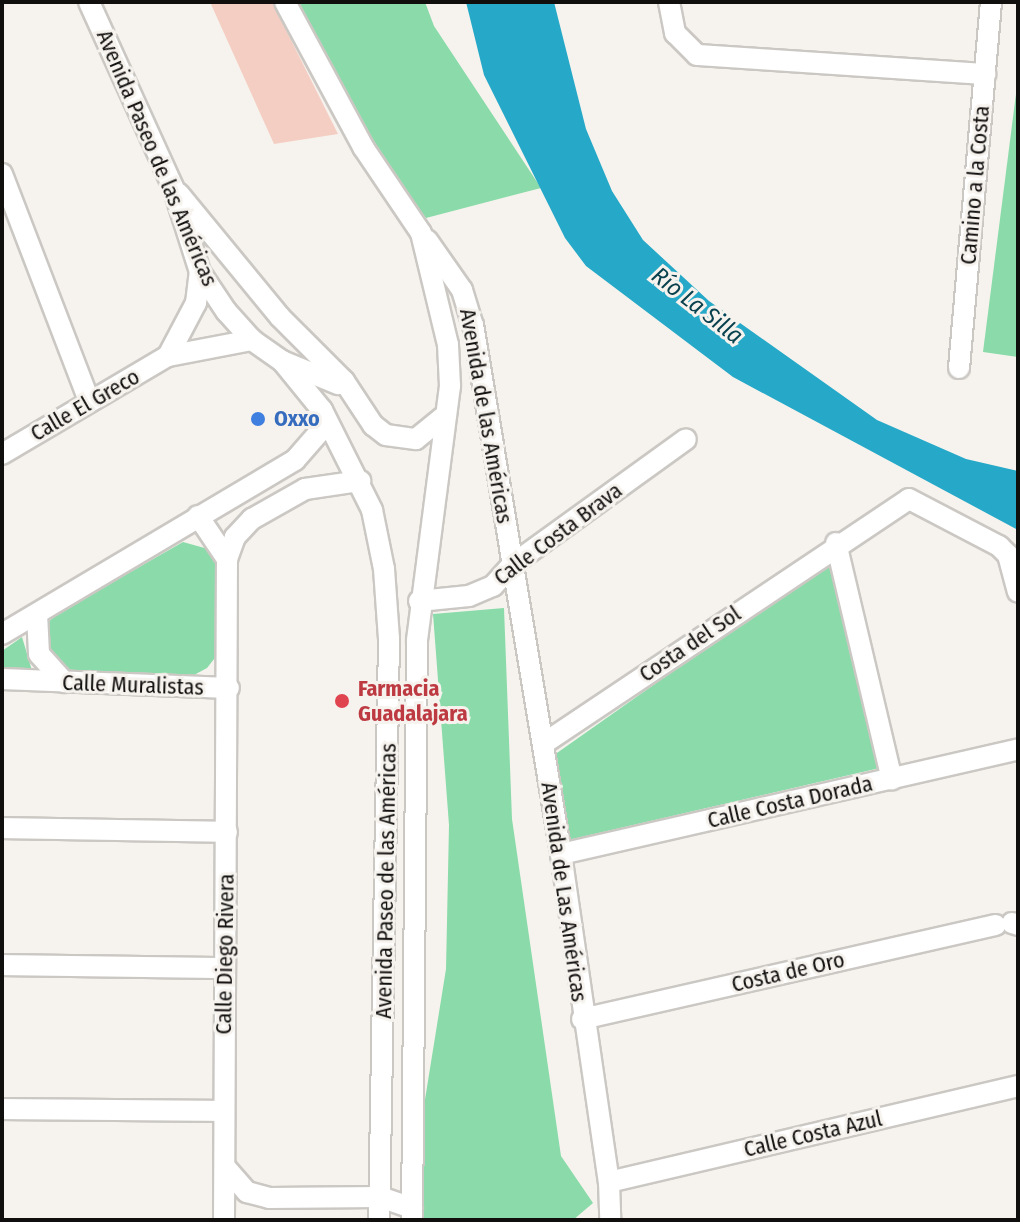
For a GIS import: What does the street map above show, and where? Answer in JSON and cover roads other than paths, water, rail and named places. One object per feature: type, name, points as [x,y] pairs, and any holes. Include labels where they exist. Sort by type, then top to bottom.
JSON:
[{"type":"street","name":"Avenida Paseo de las Américas","points":[[89,2],[173,187],[200,272],[252,340],[282,361],[322,410],[372,510],[384,569],[389,638],[379,1220]]},
{"type":"street","name":"Avenida Paseo de las Américas","points":[[285,2],[363,147],[421,233],[448,345],[446,415],[419,601],[412,1214]]},
{"type":"street","points":[[669,2],[675,33],[697,55],[985,74]]},
{"type":"street","name":"Camino a la Costa","points":[[959,368],[991,2]]},
{"type":"street","points":[[2,174],[89,401]]},
{"type":"street","points":[[173,187],[280,317],[360,401],[373,425],[404,440],[416,439],[446,415]]},
{"type":"street","name":"Avenida de las Américas","points":[[421,233],[462,290],[473,325],[513,564]]},
{"type":"street","points":[[168,356],[196,303],[200,272]]},
{"type":"street","name":"Calle El Greco","points":[[2,454],[168,356],[252,340]]},
{"type":"street","points":[[282,361],[314,370],[360,401]]},
{"type":"street","points":[[2,634],[309,449],[319,432],[322,410]]},
{"type":"street","name":"Calle Costa Brava","points":[[419,601],[469,596],[493,586],[513,564],[686,439]]},
{"type":"street","points":[[227,559],[235,537],[252,519],[305,489],[360,481]]},
{"type":"street","name":"Costa del Sol","points":[[543,744],[836,543],[901,503],[918,501],[999,546],[1008,555],[1018,592]]},
{"type":"street","points":[[198,516],[227,559]]},
{"type":"street","points":[[836,543],[892,779]]},
{"type":"street","name":"Calle Muralistas","points":[[2,679],[229,688],[227,559]]},
{"type":"street","name":"Avenida de Las Américas","points":[[513,564],[561,854],[582,1019],[609,1182],[609,1212]]},
{"type":"street","points":[[37,614],[39,654],[64,682]]},
{"type":"street","name":"Calle Diego Rivera","points":[[224,1220],[226,1168],[222,1111],[229,688]]},
{"type":"street","name":"Calle Costa Dorada","points":[[561,854],[1018,749]]},
{"type":"street","points":[[2,828],[227,832]]},
{"type":"street","name":"Costa de Oro","points":[[582,1019],[1008,924]]},
{"type":"street","points":[[2,965],[225,968]]},
{"type":"street","name":"Calle Costa Azul","points":[[609,1182],[1018,1086]]},
{"type":"street","points":[[2,1109],[222,1111]]},
{"type":"street","points":[[226,1168],[247,1192],[269,1198],[380,1197],[412,1214]]},
{"type":"street","points":[[593,1220],[609,1212]]},
{"type":"water","name":"Río La Silla","points":[[466,2],[554,2],[586,129],[612,191],[643,240],[709,301],[877,420],[966,459],[1018,471],[1018,530],[733,377],[586,266],[565,238],[484,75]]},
{"type":"place","name":"Oxxo","points":[[258,419]]},
{"type":"place","name":"Farmacia Guadalajara","points":[[342,701]]}]
